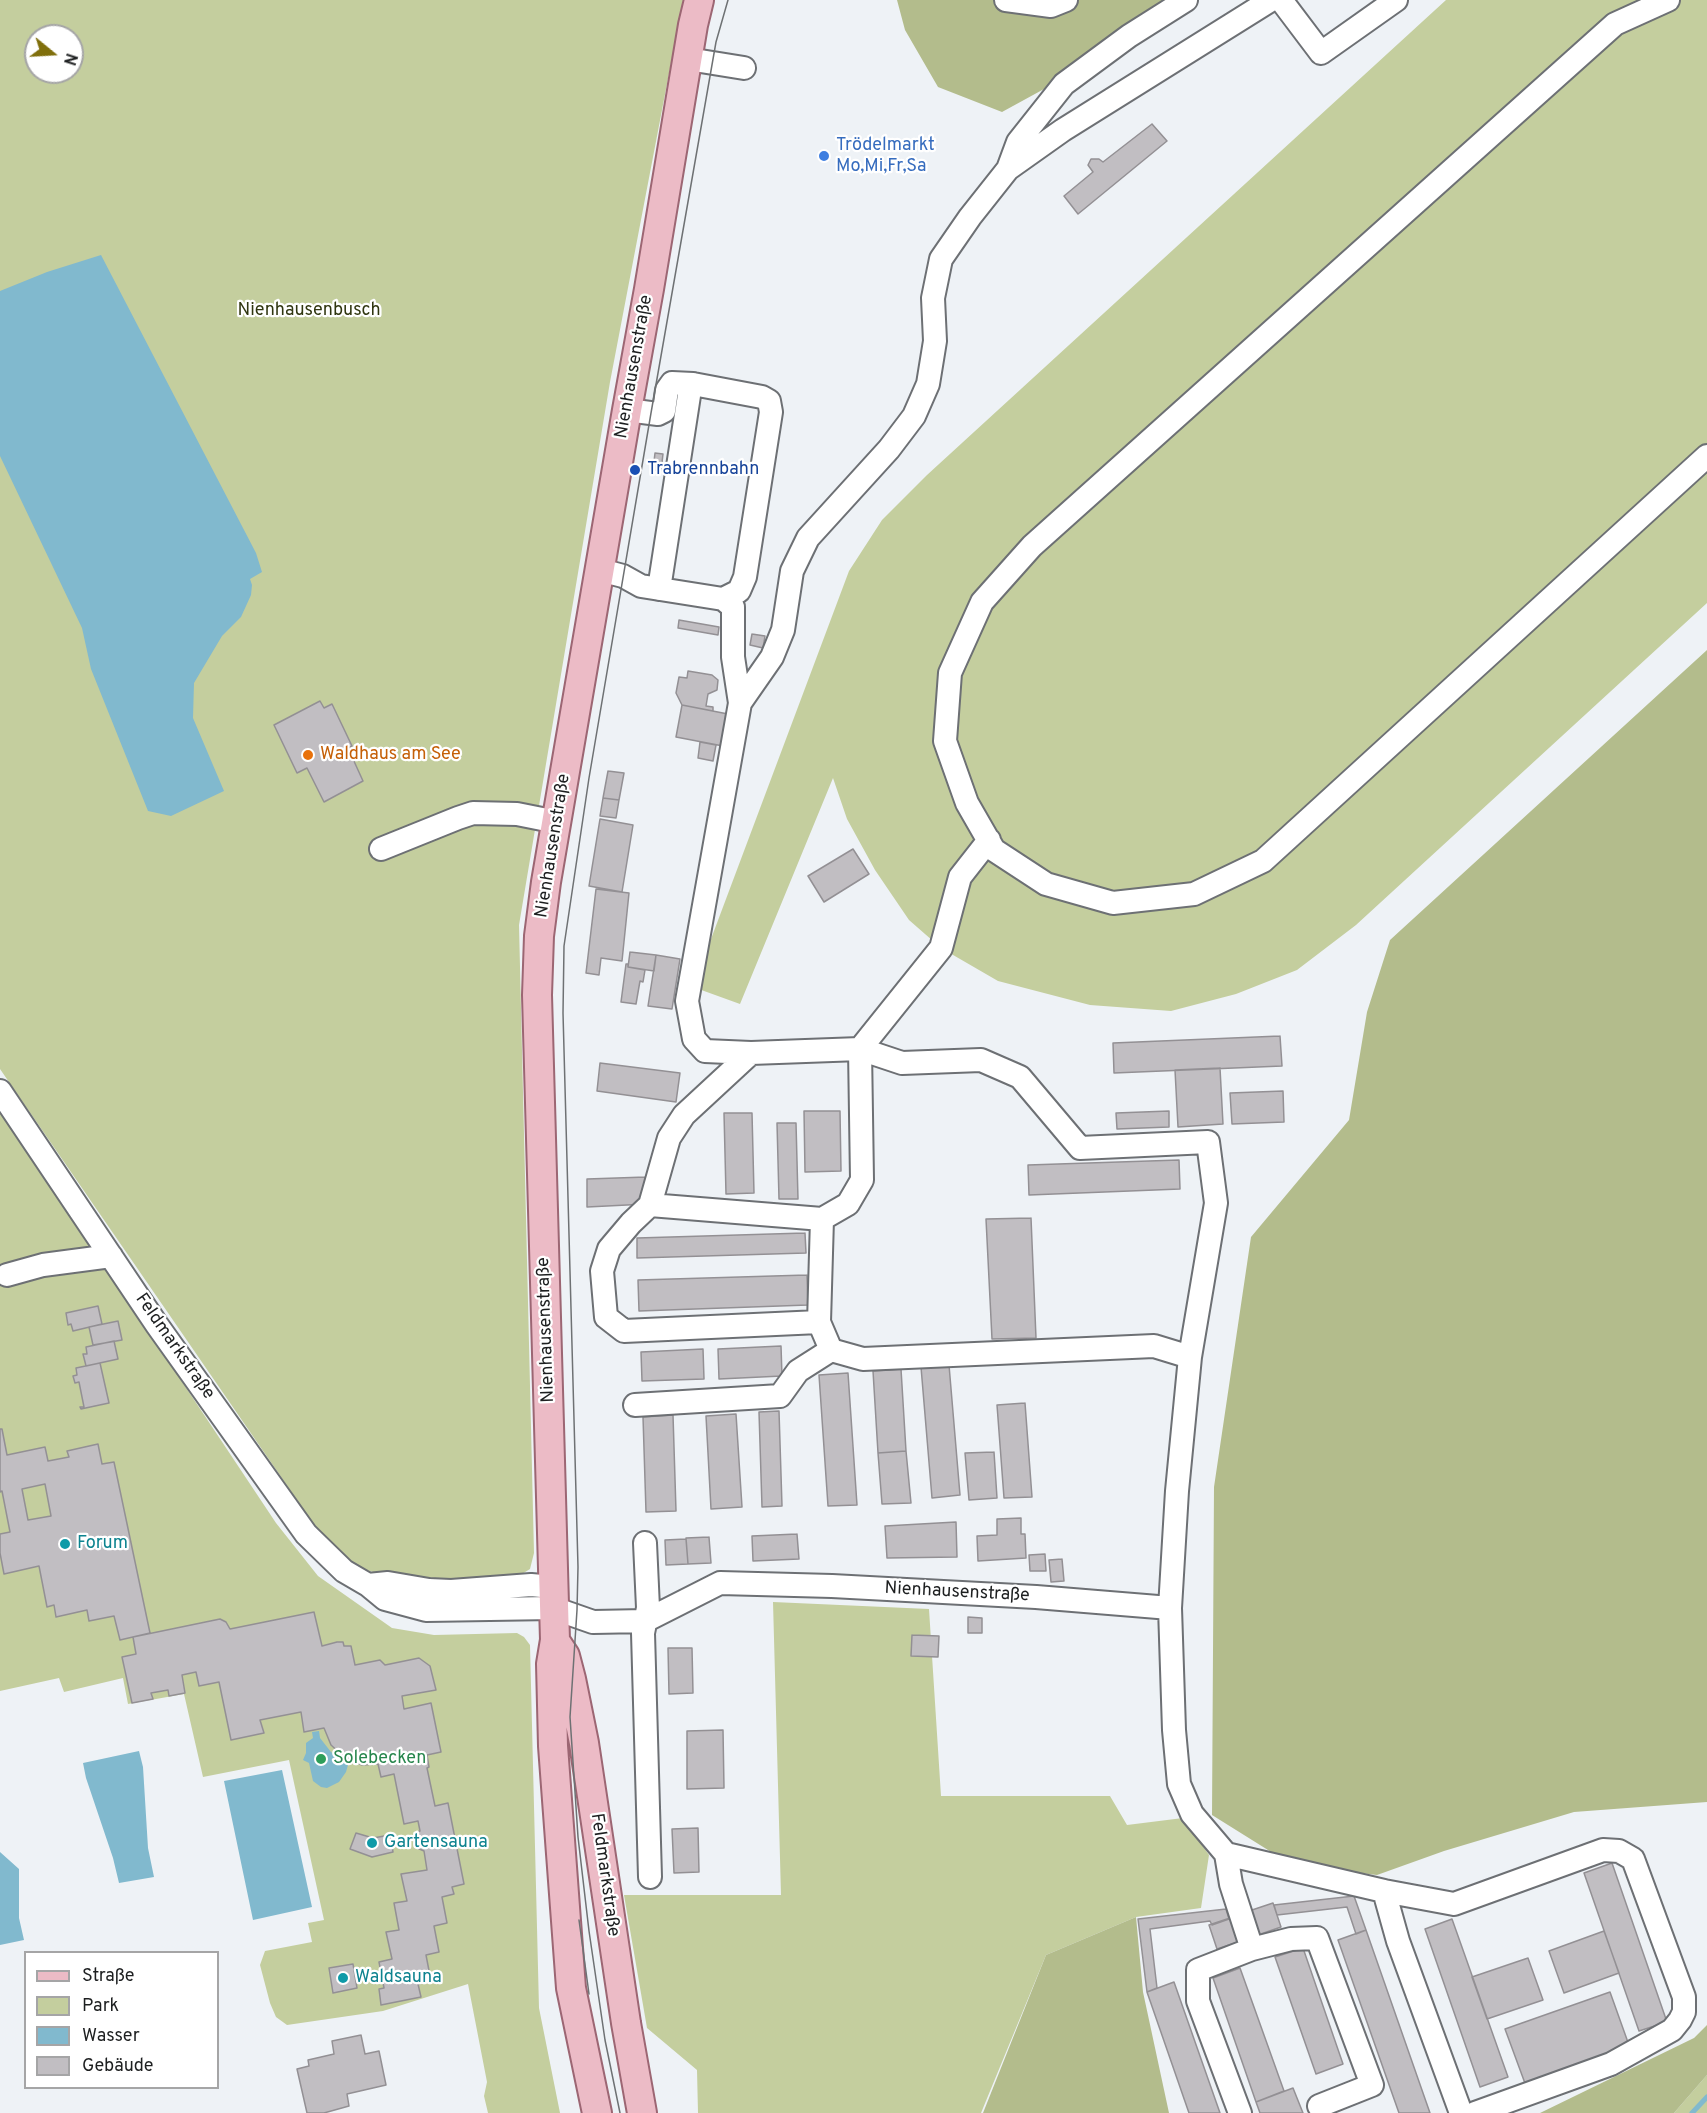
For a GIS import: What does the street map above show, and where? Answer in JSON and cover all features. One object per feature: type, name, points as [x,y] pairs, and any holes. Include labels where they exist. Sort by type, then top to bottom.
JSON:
[{"type":"main road","name":"Nienhausenstraße","points":[[553,1598],[537,995],[539,936],[687,59],[699,0]]},
{"type":"main road","name":"Feldmarkstraße","points":[[553,1598],[555,1640],[551,1664],[553,1746],[571,1988],[597,2113]]},
{"type":"main road","name":"Feldmarkstraße","points":[[555,1640],[565,1656],[584,1743],[626,2023],[642,2113]]},
{"type":"street","points":[[1006,0],[1051,6],[1066,0]]},
{"type":"street","points":[[1008,169],[1018,142],[1064,84],[1129,36],[1186,0]]},
{"type":"street","points":[[741,703],[776,648],[783,630],[792,571],[808,538],[914,417],[928,384],[934,341],[933,298],[941,259],[970,217],[1008,169],[1063,130],[1271,0]]},
{"type":"street","points":[[1281,0],[1321,53],[1396,0]]},
{"type":"street","points":[[1668,0],[1615,24],[1032,546],[982,602],[950,674],[945,741],[967,803],[994,850],[1046,884],[1113,903],[1194,894],[1263,861],[1707,456]]},
{"type":"street","points":[[687,59],[744,68]]},
{"type":"street","points":[[627,410],[658,414],[664,411],[667,390],[672,383],[693,384],[769,401],[771,412],[745,578],[739,591],[723,599]]},
{"type":"street","points":[[659,589],[690,389],[693,384]]},
{"type":"street","points":[[600,570],[623,576],[641,586],[723,599],[733,608],[733,657],[741,703],[687,1001],[694,1039],[705,1051],[751,1053],[860,1049],[902,1063],[981,1060],[1020,1077],[1080,1148],[1208,1142],[1216,1203],[1190,1357],[1177,1491],[1170,1608],[1174,1730],[1179,1784],[1192,1814],[1227,1854],[1231,1884],[1252,1949]]},
{"type":"street","points":[[381,849],[473,813],[517,814],[557,822]]},
{"type":"street","points":[[650,1205],[822,1219],[848,1204],[862,1180],[860,1049],[941,948],[960,877],[988,840]]},
{"type":"street","points":[[751,1053],[684,1115],[669,1138],[650,1205],[609,1249],[602,1271],[606,1317],[624,1331],[819,1322]]},
{"type":"street","name":"Feldmarkstraße","points":[[0,1091],[157,1326],[306,1533],[344,1571],[368,1585],[385,1599],[426,1610],[553,1598]]},
{"type":"street","points":[[822,1219],[819,1322],[831,1350]]},
{"type":"street","points":[[7,1275],[44,1265],[111,1256]]},
{"type":"street","points":[[635,1405],[780,1396],[798,1371],[831,1350],[863,1359],[1154,1346],[1190,1357]]},
{"type":"street","points":[[645,1543],[648,1608],[643,1633],[650,1877]]},
{"type":"street","name":"Nienhausenstraße","points":[[553,1598],[593,1622],[645,1621],[720,1583],[832,1586],[1036,1597],[1170,1608]]},
{"type":"street","points":[[1227,1854],[1384,1891],[1454,1904],[1603,1850],[1619,1851],[1633,1858],[1684,1997],[1684,2012],[1680,2020],[1672,2030],[1611,2064],[1475,2113]]},
{"type":"street","points":[[1384,1891],[1398,1941],[1461,2113]]},
{"type":"street","points":[[1240,2113],[1198,2001],[1198,1970],[1252,1949],[1291,1939],[1317,1938],[1372,2085],[1319,2106]]},
{"type":"green space","name":"Nienhausenbusch","points":[[0,0],[683,0],[610,382],[519,925],[534,1553],[530,1569],[512,1580],[409,1582],[366,1570],[339,1554],[321,1535],[0,1069]]},
{"type":"green space","points":[[897,0],[1181,0],[1055,83],[1002,112],[938,87],[905,30]]},
{"type":"green space","points":[[1446,0],[1707,0],[1707,603],[1356,925],[1297,970],[1236,994],[1171,1011],[1090,1005],[998,981],[941,948],[909,920],[875,870],[847,819],[833,778],[740,1004],[693,987],[849,571],[882,520],[927,475]]},
{"type":"green space","points":[[1707,650],[1707,1802],[1574,1812],[1444,1851],[1377,1875],[1292,1865],[1212,1815],[1214,1487],[1251,1237],[1349,1120],[1367,1012],[1390,940]]},
{"type":"green space","points":[[0,1108],[276,1523],[318,1576],[392,1628],[434,1635],[517,1633],[524,1637],[530,1645],[539,2008],[560,2113],[488,2113],[484,2096],[487,2082],[468,1984],[383,2011],[287,2025],[276,2017],[260,1965],[265,1951],[312,1942],[308,1923],[324,1920],[289,1760],[203,1777],[184,1694],[128,1704],[123,1678],[64,1692],[59,1678],[0,1691]]},
{"type":"green space","points":[[773,1602],[929,1609],[941,1796],[1110,1796],[1127,1825],[1183,1818],[1209,1855],[1201,1908],[1136,1917],[1046,1955],[981,2113],[698,2113],[697,2070],[647,2028],[624,1895],[781,1895]]},
{"type":"green space","points":[[1136,1917],[1143,1992],[1169,2113],[983,2113],[1046,1955]]},
{"type":"green space","points":[[1707,2025],[1707,2075],[1674,2113],[1540,2113],[1694,2038]]},
{"type":"green space","points":[[1707,2075],[1707,2113],[1674,2113]]},
{"type":"water","points":[[101,255],[256,553],[262,572],[250,579],[251,595],[241,617],[222,636],[194,683],[193,718],[224,791],[171,816],[148,811],[91,669],[82,628],[0,456],[0,291],[47,272]]},
{"type":"water","name":"Solebecken","points":[[319,1731],[320,1738],[331,1752],[348,1765],[339,1782],[327,1788],[313,1781],[309,1763],[303,1760],[306,1743],[313,1738],[312,1732]]},
{"type":"water","points":[[139,1751],[143,1767],[148,1848],[154,1877],[119,1883],[83,1763]]},
{"type":"water","points":[[282,1770],[312,1907],[253,1920],[224,1781]]},
{"type":"water","points":[[0,1852],[19,1869],[19,1918],[24,1940],[0,1945]]},
{"type":"building","points":[[1152,124],[1167,141],[1078,214],[1064,196],[1093,172],[1088,165],[1091,159],[1099,159],[1103,162]]},
{"type":"building","points":[[655,453],[663,454],[661,471],[653,470]]},
{"type":"building","points":[[679,620],[719,627],[718,635],[678,628]]},
{"type":"building","points":[[752,634],[765,636],[763,648],[750,645]]},
{"type":"building","points":[[688,671],[712,675],[718,680],[717,690],[708,694],[706,706],[713,707],[713,711],[682,705],[676,693],[679,677],[687,678]]},
{"type":"building","points":[[320,701],[324,708],[332,704],[352,746],[348,748],[363,781],[324,802],[307,768],[297,773],[274,725]]},
{"type":"building","points":[[682,705],[728,714],[723,746],[676,737]]},
{"type":"building","points":[[700,742],[716,745],[713,761],[698,758]]},
{"type":"building","points":[[608,771],[624,773],[619,800],[603,798]]},
{"type":"building","points":[[603,798],[619,800],[616,818],[600,816]]},
{"type":"building","points":[[600,819],[633,825],[622,892],[589,886]]},
{"type":"building","points":[[853,849],[869,874],[824,902],[808,876]]},
{"type":"building","points":[[596,889],[629,893],[622,961],[601,958],[599,975],[586,973]]},
{"type":"building","points":[[630,952],[656,955],[654,971],[628,967]]},
{"type":"building","points":[[656,955],[680,959],[672,1009],[648,1006]]},
{"type":"building","points":[[626,964],[628,967],[645,970],[643,982],[640,981],[636,1004],[621,1002]]},
{"type":"building","points":[[1280,1036],[1282,1066],[1114,1073],[1113,1043]]},
{"type":"building","points":[[600,1063],[680,1073],[676,1102],[597,1091]]},
{"type":"building","points":[[1220,1068],[1223,1124],[1178,1127],[1175,1070]]},
{"type":"building","points":[[1283,1091],[1284,1122],[1232,1124],[1230,1093]]},
{"type":"building","points":[[804,1111],[840,1111],[841,1171],[805,1172]]},
{"type":"building","points":[[1169,1111],[1169,1127],[1117,1129],[1116,1113]]},
{"type":"building","points":[[724,1113],[752,1113],[754,1193],[726,1194]]},
{"type":"building","points":[[777,1123],[796,1123],[798,1199],[779,1199]]},
{"type":"building","points":[[1179,1160],[1180,1189],[1029,1195],[1028,1165]]},
{"type":"building","points":[[646,1177],[647,1204],[587,1207],[587,1179]]},
{"type":"building","points":[[1031,1218],[1036,1338],[992,1339],[986,1219]]},
{"type":"building","points":[[805,1233],[806,1253],[637,1258],[637,1238]]},
{"type":"building","points":[[807,1275],[808,1305],[639,1311],[638,1280]]},
{"type":"building","points":[[98,1306],[102,1324],[73,1331],[71,1324],[68,1325],[66,1313]]},
{"type":"building","points":[[118,1321],[122,1340],[93,1345],[89,1327]]},
{"type":"building","points":[[114,1341],[118,1359],[86,1366],[83,1354],[87,1354],[86,1347]]},
{"type":"building","points":[[781,1346],[782,1376],[719,1379],[718,1349]]},
{"type":"building","points":[[703,1349],[704,1379],[642,1381],[641,1352]]},
{"type":"building","points":[[100,1363],[109,1403],[81,1409],[80,1407],[84,1407],[79,1382],[75,1383],[73,1376],[77,1375],[76,1368]]},
{"type":"building","points":[[949,1365],[960,1495],[932,1498],[921,1367]]},
{"type":"building","points":[[901,1369],[906,1451],[878,1453],[873,1371]]},
{"type":"building","points":[[848,1373],[857,1505],[828,1506],[819,1375]]},
{"type":"building","points":[[1025,1403],[1032,1497],[1004,1498],[997,1405]]},
{"type":"building","points":[[779,1411],[782,1506],[762,1507],[759,1412]]},
{"type":"building","points":[[736,1414],[742,1507],[711,1509],[706,1416]]},
{"type":"building","points":[[673,1415],[676,1511],[646,1512],[643,1417]]},
{"type":"building","name":"Forum","points":[[0,1429],[2,1429],[7,1455],[45,1447],[48,1461],[69,1457],[67,1451],[98,1444],[102,1464],[114,1462],[150,1633],[120,1640],[114,1616],[89,1621],[87,1610],[56,1617],[54,1605],[47,1607],[39,1566],[4,1574],[0,1553],[0,1534],[10,1532],[2,1491],[0,1492]],"holes":[[[45,1484],[51,1516],[28,1520],[22,1489]]]},
{"type":"building","points":[[906,1451],[911,1503],[882,1504],[878,1453]]},
{"type":"building","points":[[994,1452],[997,1498],[969,1500],[965,1453]]},
{"type":"building","points":[[1021,1518],[1021,1534],[1025,1534],[1026,1558],[978,1561],[977,1536],[997,1535],[997,1519]]},
{"type":"building","points":[[956,1522],[957,1557],[887,1558],[885,1526]]},
{"type":"building","points":[[797,1534],[799,1559],[753,1561],[752,1536]]},
{"type":"building","points":[[709,1537],[711,1563],[688,1564],[686,1538]]},
{"type":"building","points":[[686,1539],[688,1564],[666,1565],[665,1540]]},
{"type":"building","points":[[1045,1554],[1046,1571],[1030,1571],[1029,1555]]},
{"type":"building","points":[[1062,1559],[1064,1581],[1051,1582],[1049,1560]]},
{"type":"building","points":[[314,1612],[322,1646],[343,1642],[344,1646],[351,1646],[355,1665],[380,1660],[385,1665],[419,1658],[430,1666],[436,1690],[402,1696],[404,1709],[431,1703],[441,1752],[427,1755],[429,1767],[427,1768],[435,1806],[448,1803],[464,1884],[452,1887],[454,1894],[442,1897],[447,1923],[434,1926],[439,1952],[426,1955],[431,1981],[418,1984],[421,1997],[381,2005],[379,1989],[384,1988],[379,1962],[392,1959],[386,1932],[399,1930],[394,1903],[407,1901],[401,1874],[427,1870],[424,1851],[415,1847],[413,1838],[420,1831],[418,1821],[404,1824],[394,1774],[381,1777],[378,1764],[362,1765],[345,1758],[331,1745],[324,1728],[304,1732],[301,1712],[260,1720],[264,1733],[231,1740],[219,1682],[199,1686],[196,1672],[182,1675],[185,1693],[169,1696],[168,1690],[151,1693],[153,1699],[132,1703],[122,1657],[136,1654],[133,1637],[220,1619],[226,1622],[230,1629]]},
{"type":"building","points":[[968,1617],[982,1618],[982,1633],[968,1633]]},
{"type":"building","points":[[912,1635],[939,1636],[938,1657],[911,1656]]},
{"type":"building","points":[[668,1648],[692,1648],[693,1693],[669,1694]]},
{"type":"building","points":[[723,1730],[724,1788],[687,1789],[687,1731]]},
{"type":"building","points":[[698,1828],[699,1872],[674,1873],[672,1829]]},
{"type":"building","name":"Gartensauna","points":[[356,1833],[373,1838],[390,1835],[393,1852],[372,1857],[350,1849]]},
{"type":"building","points":[[1612,1863],[1667,2022],[1639,2031],[1584,1873]]},
{"type":"building","points":[[1354,1896],[1366,1930],[1356,1934],[1347,1907],[1277,1915],[1274,1905]]},
{"type":"building","points":[[1273,1903],[1281,1927],[1258,1935],[1249,1911]]},
{"type":"building","points":[[1226,1909],[1229,1919],[1212,1925],[1210,1921],[1150,1929],[1157,1988],[1147,1992],[1138,1919]]},
{"type":"building","points":[[1233,1917],[1241,1941],[1217,1949],[1209,1925]]},
{"type":"building","points":[[1452,1919],[1508,2077],[1480,2087],[1425,1929]]},
{"type":"building","points":[[1366,1930],[1430,2113],[1399,2113],[1338,1940]]},
{"type":"building","points":[[1604,1931],[1619,1973],[1564,1993],[1549,1951]]},
{"type":"building","points":[[1303,1948],[1343,2064],[1316,2074],[1275,1957]]},
{"type":"building","points":[[1528,1958],[1543,2000],[1487,2019],[1472,1977]]},
{"type":"building","name":"Waldsauna","points":[[353,1964],[357,1988],[333,1993],[329,1968]]},
{"type":"building","points":[[1240,1968],[1284,2091],[1256,2102],[1213,1978]]},
{"type":"building","points":[[1174,1982],[1220,2113],[1189,2113],[1147,1992]]},
{"type":"building","points":[[1610,1992],[1630,2048],[1526,2086],[1505,2029]]},
{"type":"building","points":[[361,2035],[365,2054],[379,2051],[386,2085],[347,2094],[349,2106],[324,2113],[307,2113],[297,2069],[309,2066],[308,2060],[334,2054],[332,2041]]},
{"type":"building","points":[[1293,2088],[1303,2113],[1260,2113],[1256,2102]]},
{"type":"waterway","points":[[1692,2113],[1707,2097]]},
{"type":"tram line","points":[[620,2113],[605,2040],[589,1931],[578,1837],[570,1717],[578,1567],[563,1013],[564,946],[589,778],[651,413],[716,42],[728,0]]},
{"type":"tram line","points":[[579,1920],[589,1994]]},
{"type":"place","name":"Trödelmarkt Mo,Mi,Fr,Sa","points":[[824,156]]},
{"type":"place","name":"Trabrennbahn","points":[[635,470]]},
{"type":"place","name":"Waldhaus am See","points":[[308,755]]},
{"type":"place","name":"Forum","points":[[65,1544]]},
{"type":"place","name":"Solebecken","points":[[321,1759]]},
{"type":"place","name":"Gartensauna","points":[[372,1843]]},
{"type":"place","name":"Waldsauna","points":[[343,1978]]}]
